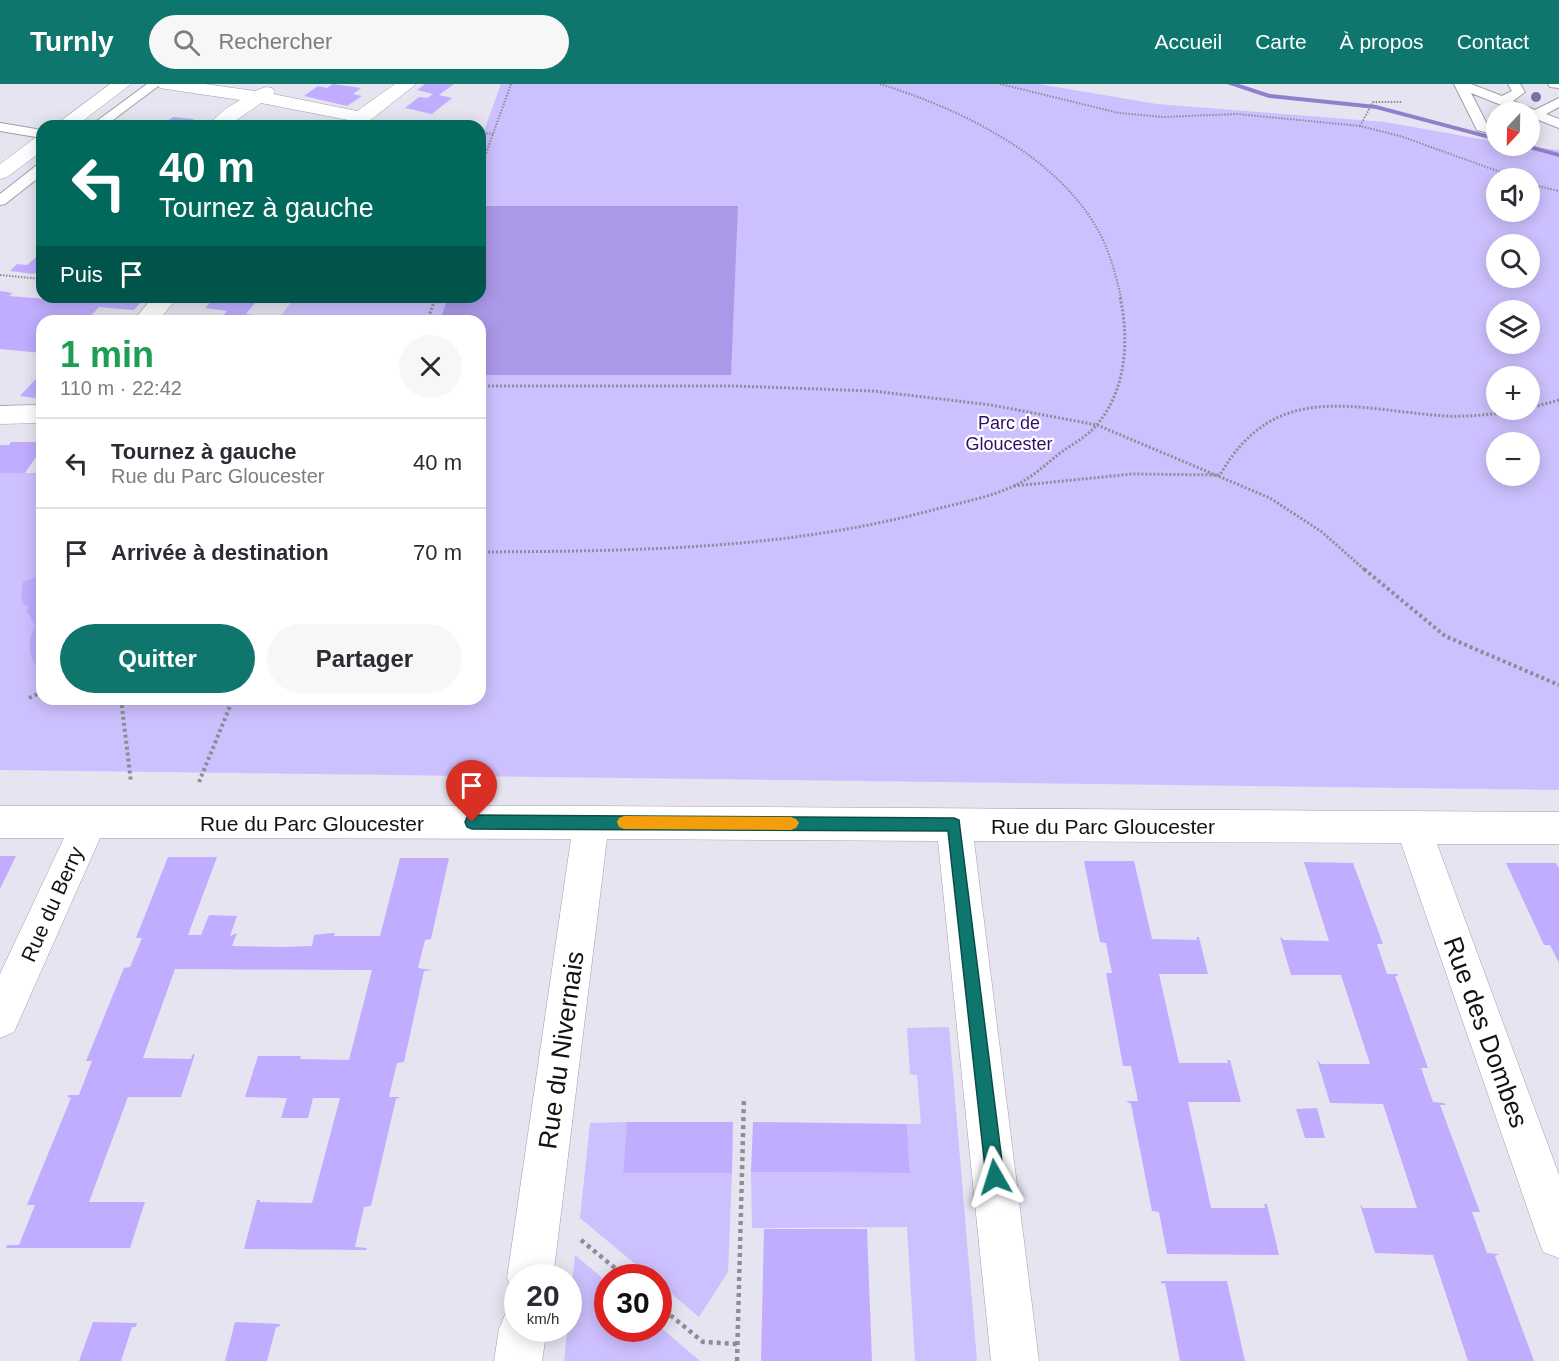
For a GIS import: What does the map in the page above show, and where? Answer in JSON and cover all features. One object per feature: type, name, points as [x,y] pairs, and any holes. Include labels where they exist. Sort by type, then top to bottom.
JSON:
[{"type":"street","points":[[72,120],[122,84]]},
{"type":"street","points":[[166,84],[258,97],[348,120]]},
{"type":"street","points":[[224,120],[278,84]]},
{"type":"street","points":[[359,120],[407,84]]},
{"type":"street","points":[[0,173],[36,146]]},
{"type":"street","points":[[151,315],[161,303]]},
{"type":"street","points":[[0,415],[36,414]]},
{"type":"street","name":"Rue du Parc Gloucester","points":[[0,822],[591,822],[1559,828]]},
{"type":"street","name":"Rue du Berry","points":[[0,1018],[89,822]]},
{"type":"street","name":"Rue du Nivernais","points":[[532,1264],[591,822]]},
{"type":"street","points":[[954,825],[1016,1361]]},
{"type":"street","name":"Rue des Dombes","points":[[1413,827],[1559,1236]]},
{"type":"street","points":[[519,1361],[521,1342]]},
{"type":"lane","points":[[105,120],[155,84]]},
{"type":"lane","points":[[1460,84],[1503,101],[1519,92],[1514,84]]},
{"type":"lane","points":[[1460,84],[1482,127],[1486,128]]},
{"type":"lane","points":[[1540,112],[1559,102]]},
{"type":"lane","points":[[1540,115],[1559,114]]},
{"type":"lane","points":[[1540,118],[1559,124]]},
{"type":"lane","points":[[0,127],[36,133]]},
{"type":"lane","points":[[0,201],[36,173]]},
{"type":"path","points":[[486,153],[511,84]]},
{"type":"path","points":[[880,84],[926,99],[1009,143],[1050,173],[1073,195],[1096,225],[1119,286],[1125,315],[1119,380],[1110,405],[1097,425],[1014,487]]},
{"type":"path","points":[[1000,84],[1119,113],[1163,117],[1237,114],[1360,126],[1400,136],[1488,168]]},
{"type":"path","points":[[1360,126],[1373,102],[1402,102]]},
{"type":"path","points":[[486,133],[493,134]]},
{"type":"path","points":[[1540,186],[1559,191]]},
{"type":"path","points":[[0,274],[36,278]]},
{"type":"path","points":[[486,386],[734,386],[873,391],[991,405],[1097,425],[1270,498],[1322,532],[1391,593],[1445,636],[1559,685]]},
{"type":"path","points":[[1540,405],[1559,400]]},
{"type":"path","points":[[1220,475],[1235,450],[1259,426],[1282,415],[1317,407],[1341,404],[1440,416],[1486,416]]},
{"type":"path","points":[[486,552],[625,551],[731,546],[811,537],[917,516],[1014,487],[1132,474],[1220,475]]},
{"type":"path","points":[[29,698],[36,695]]},
{"type":"path","points":[[122,705],[136,823]]},
{"type":"path","points":[[212,751],[231,705]]},
{"type":"path","points":[[738,1361],[744,1097]]},
{"type":"path","points":[[672,1317],[703,1342],[738,1344]]},
{"type":"green space","name":"Parc de Gloucester","points":[[501,84],[1038,84],[1157,104],[1385,122],[1486,140],[1486,156],[1540,156],[1540,148],[1559,150],[1559,790],[0,770],[0,473],[36,473],[36,705],[486,705],[486,315],[282,315],[290,303],[486,303],[486,125]]},
{"type":"green space","points":[[949,1027],[977,1361],[915,1361],[907,1227],[752,1228],[751,1172],[910,1173],[907,1124],[921,1124],[917,1075],[910,1074],[907,1028]]},
{"type":"green space","points":[[627,1122],[623,1173],[732,1173],[728,1272],[699,1317],[672,1294],[672,1264],[635,1264],[580,1218],[590,1123]]},
{"type":"green space","points":[[575,1255],[594,1271],[594,1342],[672,1342],[672,1337],[700,1361],[564,1361],[566,1342],[582,1342],[582,1264],[574,1264]]},
{"type":"shaded area","points":[[486,206],[738,206],[731,375],[486,375],[486,315],[442,315],[446,303],[486,303]]},
{"type":"building","points":[[333,84],[361,88],[353,94],[362,96],[347,106],[304,96],[318,86],[327,88]]},
{"type":"building","points":[[425,84],[454,84],[439,95],[452,98],[432,114],[405,108],[419,97],[427,98],[433,94],[417,90]]},
{"type":"building","points":[[173,117],[194,119],[193,120],[169,120]]},
{"type":"building","points":[[36,257],[34,274],[10,271],[17,264],[27,265]]},
{"type":"building","points":[[0,291],[13,293],[9,296],[36,298],[36,303],[140,303],[134,310],[99,307],[92,315],[36,315],[36,352],[0,349]]},
{"type":"building","points":[[210,303],[255,303],[246,314],[253,315],[224,315],[227,311],[205,308]]},
{"type":"building","points":[[36,379],[36,398],[20,396]]},
{"type":"building","points":[[11,442],[36,442],[36,457],[25,473],[0,473],[0,445],[9,445]]},
{"type":"building","points":[[36,576],[36,665],[30,652],[30,639],[35,626],[26,610],[29,608],[23,603],[21,597],[23,582]]},
{"type":"building","points":[[0,856],[16,856],[0,889]]},
{"type":"building","points":[[168,857],[217,857],[188,935],[201,935],[209,915],[237,916],[230,936],[237,933],[232,946],[282,947],[312,946],[314,935],[335,933],[334,936],[380,936],[400,858],[449,858],[431,939],[425,940],[418,968],[432,970],[424,971],[404,1062],[397,1063],[389,1097],[400,1097],[396,1099],[371,1206],[364,1207],[355,1247],[367,1248],[366,1250],[244,1249],[257,1200],[260,1202],[312,1203],[340,1098],[313,1098],[308,1118],[281,1118],[287,1098],[245,1097],[258,1056],[301,1056],[300,1059],[349,1060],[372,970],[175,969],[143,1058],[191,1059],[195,1054],[181,1097],[128,1097],[89,1202],[145,1202],[130,1248],[6,1248],[7,1245],[19,1245],[35,1205],[27,1205],[71,1098],[68,1095],[79,1095],[92,1061],[86,1061],[124,968],[130,967],[142,938],[136,938]]},
{"type":"building","points":[[1084,861],[1134,861],[1152,939],[1197,940],[1196,937],[1199,937],[1208,974],[1159,974],[1179,1063],[1228,1063],[1227,1060],[1230,1060],[1241,1102],[1188,1102],[1211,1208],[1265,1208],[1264,1204],[1267,1204],[1279,1255],[1167,1254],[1159,1212],[1152,1211],[1131,1104],[1126,1101],[1138,1101],[1131,1066],[1123,1066],[1106,973],[1112,973],[1106,943],[1100,942]]},
{"type":"building","points":[[1304,862],[1353,863],[1383,944],[1377,944],[1387,974],[1398,976],[1395,976],[1428,1068],[1421,1068],[1433,1102],[1446,1105],[1440,1105],[1480,1212],[1472,1212],[1487,1253],[1499,1254],[1495,1256],[1534,1361],[1468,1361],[1433,1255],[1375,1253],[1360,1204],[1363,1208],[1417,1208],[1383,1104],[1330,1103],[1317,1060],[1321,1064],[1370,1064],[1341,975],[1291,975],[1280,937],[1284,940],[1329,941]]},
{"type":"building","points":[[1506,863],[1556,863],[1559,869],[1559,963],[1550,945],[1544,945]]},
{"type":"building","points":[[1317,1108],[1325,1138],[1305,1138],[1296,1109]]},
{"type":"building","points":[[627,1122],[733,1122],[732,1173],[623,1173]]},
{"type":"building","points":[[753,1122],[907,1124],[910,1173],[751,1172]]},
{"type":"building","points":[[764,1229],[867,1229],[872,1361],[761,1361]]},
{"type":"building","points":[[1161,1281],[1227,1281],[1245,1361],[1180,1361],[1165,1283],[1161,1284]]},
{"type":"building","points":[[93,1322],[137,1323],[136,1327],[132,1327],[121,1361],[79,1361]]},
{"type":"building","points":[[235,1322],[280,1324],[276,1327],[267,1361],[225,1361]]},
{"type":"waterway","points":[[1231,84],[1269,96],[1376,107],[1486,136]]},
{"type":"waterway","points":[[1540,150],[1559,155]]},
{"type":"slow traffic","points":[[624,822],[791,823]]},
{"type":"route","points":[[472,822],[954,825],[995,1177]]}]
